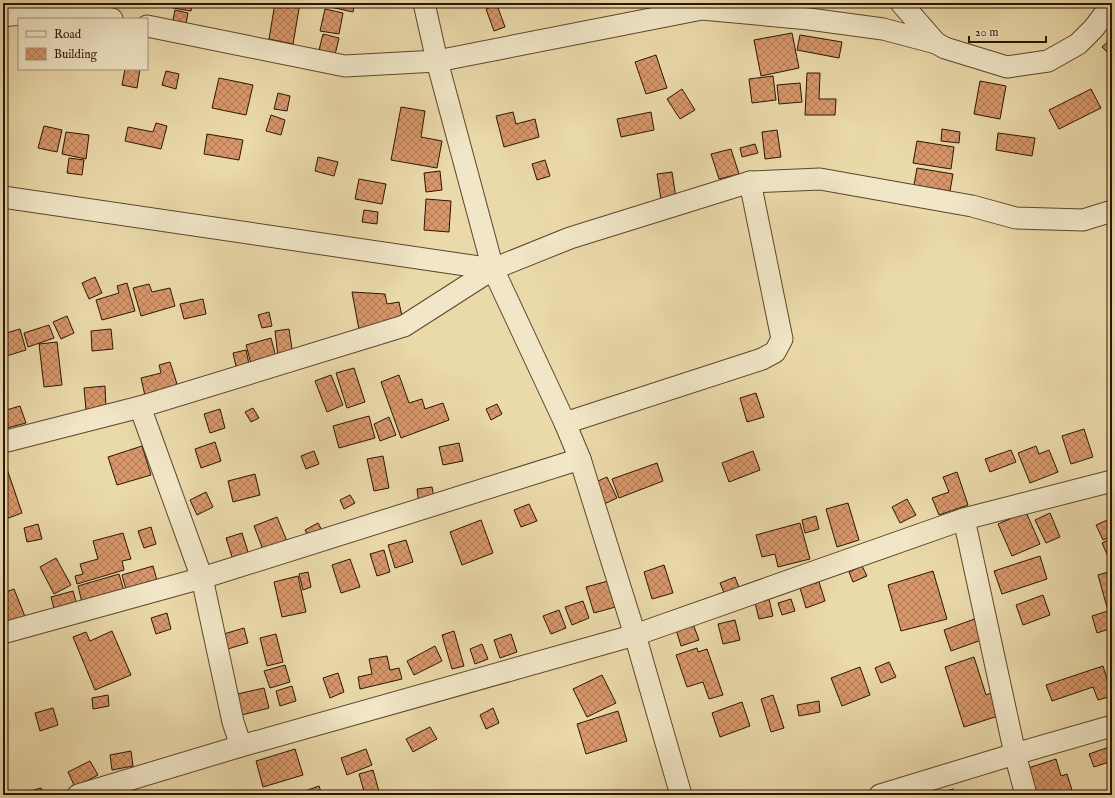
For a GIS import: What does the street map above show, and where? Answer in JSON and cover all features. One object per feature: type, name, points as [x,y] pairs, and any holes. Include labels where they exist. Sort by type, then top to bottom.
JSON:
[{"type":"street","points":[[424,3],[437,61],[493,269],[565,423],[580,459],[635,635],[681,795]]},
{"type":"street","points":[[901,3],[936,43]]},
{"type":"street","points":[[148,26],[345,66],[437,61],[702,6],[883,29],[936,43],[945,48],[1007,68],[1048,61],[1078,44],[1094,28],[1112,4]]},
{"type":"street","points":[[3,16],[63,9],[107,18]]},
{"type":"street","points":[[3,442],[140,407],[404,326],[493,269],[570,238],[750,182],[820,179],[972,206],[1016,218],[1084,220],[1112,211]]},
{"type":"street","points":[[565,423],[762,359],[775,352],[782,338],[750,182]]},
{"type":"street","points":[[3,197],[493,269]]},
{"type":"street","points":[[140,407],[202,578],[233,722],[241,746]]},
{"type":"street","points":[[3,633],[202,578],[580,459]]},
{"type":"street","points":[[78,795],[241,746],[635,635],[964,519],[1112,481]]},
{"type":"street","points":[[964,519],[1015,754],[1026,795]]},
{"type":"street","points":[[880,795],[1112,726]]},
{"type":"building","points":[[174,3],[192,3],[191,11],[173,8]]},
{"type":"building","points":[[193,3],[207,3],[206,5]]},
{"type":"building","points":[[275,3],[300,3],[293,44],[269,39]]},
{"type":"building","points":[[327,3],[355,3],[353,12],[326,6]]},
{"type":"building","points":[[497,5],[505,27],[494,31],[486,9]]},
{"type":"building","points":[[325,9],[343,13],[339,34],[320,31]]},
{"type":"building","points":[[175,10],[188,13],[184,33],[171,30]]},
{"type":"building","points":[[792,33],[799,68],[761,76],[754,40]]},
{"type":"building","points":[[323,34],[339,38],[333,63],[317,58]]},
{"type":"building","points":[[800,35],[842,42],[839,58],[797,50]]},
{"type":"building","points":[[1112,38],[1112,57],[1102,47]]},
{"type":"building","points":[[656,55],[667,88],[646,94],[635,62]]},
{"type":"building","points":[[125,70],[140,70],[137,88],[122,85]]},
{"type":"building","points":[[166,71],[179,74],[176,89],[162,85]]},
{"type":"building","points":[[807,73],[820,73],[819,99],[836,99],[835,115],[805,115]]},
{"type":"building","points":[[773,76],[776,100],[752,103],[749,79]]},
{"type":"building","points":[[219,78],[253,85],[246,115],[212,108]]},
{"type":"building","points":[[980,81],[1006,86],[1000,119],[974,114]]},
{"type":"building","points":[[800,83],[802,102],[779,104],[777,85]]},
{"type":"building","points":[[682,89],[695,110],[680,119],[667,99]]},
{"type":"building","points":[[1091,89],[1101,108],[1059,129],[1049,110]]},
{"type":"building","points":[[278,93],[290,96],[287,111],[274,109]]},
{"type":"building","points":[[401,107],[425,111],[421,137],[442,141],[437,168],[391,160]]},
{"type":"building","points":[[513,112],[516,124],[535,119],[539,137],[504,147],[496,116]]},
{"type":"building","points":[[651,112],[654,130],[621,137],[617,119]]},
{"type":"building","points":[[271,115],[285,120],[281,135],[266,131]]},
{"type":"building","points":[[156,123],[167,126],[161,149],[125,141],[128,127],[153,132]]},
{"type":"building","points":[[44,126],[62,130],[57,152],[38,148]]},
{"type":"building","points":[[942,129],[960,132],[959,143],[941,141]]},
{"type":"building","points":[[777,130],[781,157],[765,159],[762,132]]},
{"type":"building","points":[[66,132],[89,135],[86,159],[62,154]]},
{"type":"building","points":[[998,133],[1035,138],[1032,156],[996,150]]},
{"type":"building","points":[[207,134],[243,140],[239,160],[204,154]]},
{"type":"building","points":[[917,141],[954,147],[951,169],[913,163]]},
{"type":"building","points":[[755,144],[758,153],[742,157],[740,148]]},
{"type":"building","points":[[731,149],[739,174],[719,179],[711,154]]},
{"type":"building","points":[[318,157],[338,162],[334,176],[315,171]]},
{"type":"building","points":[[69,158],[84,160],[82,175],[67,173]]},
{"type":"building","points":[[545,160],[550,176],[537,180],[532,164]]},
{"type":"building","points":[[917,168],[953,174],[950,191],[914,185]]},
{"type":"building","points":[[440,171],[442,190],[426,192],[424,173]]},
{"type":"building","points":[[672,172],[676,198],[661,200],[657,174]]},
{"type":"building","points":[[359,179],[386,184],[382,204],[355,199]]},
{"type":"building","points":[[426,199],[451,201],[449,232],[424,230]]},
{"type":"building","points":[[364,210],[378,212],[377,224],[362,222]]},
{"type":"building","points":[[95,277],[102,293],[89,299],[82,283]]},
{"type":"building","points":[[127,283],[135,311],[102,320],[96,300],[119,293],[117,286]]},
{"type":"building","points":[[149,284],[152,292],[170,288],[175,306],[141,316],[133,288]]},
{"type":"building","points":[[352,292],[385,294],[387,304],[399,302],[404,326],[360,335]]},
{"type":"building","points":[[203,299],[206,314],[184,319],[180,304]]},
{"type":"building","points":[[269,312],[272,326],[262,328],[258,315]]},
{"type":"building","points":[[67,316],[74,333],[61,339],[53,322]]},
{"type":"building","points":[[49,325],[54,338],[28,347],[24,333]]},
{"type":"building","points":[[20,329],[26,350],[3,357],[3,334]]},
{"type":"building","points":[[111,329],[113,349],[92,351],[91,331]]},
{"type":"building","points":[[289,329],[293,355],[278,357],[275,331]]},
{"type":"building","points":[[271,338],[277,361],[252,367],[246,345]]},
{"type":"building","points":[[57,342],[62,385],[44,387],[39,344]]},
{"type":"building","points":[[246,350],[250,368],[237,371],[233,353]]},
{"type":"building","points":[[170,362],[178,387],[145,396],[141,378],[161,373],[159,365]]},
{"type":"building","points":[[354,368],[365,402],[347,408],[336,373]]},
{"type":"building","points":[[331,375],[343,405],[327,412],[315,381]]},
{"type":"building","points":[[399,375],[409,403],[422,399],[425,409],[443,403],[449,420],[401,438],[381,382]]},
{"type":"building","points":[[105,386],[106,409],[86,410],[84,388]]},
{"type":"building","points":[[756,393],[764,417],[747,422],[740,398]]},
{"type":"building","points":[[497,404],[502,414],[491,420],[486,409]]},
{"type":"building","points":[[20,406],[26,423],[7,428],[3,411]]},
{"type":"building","points":[[253,408],[259,418],[251,422],[245,412]]},
{"type":"building","points":[[220,409],[225,428],[210,433],[204,414]]},
{"type":"building","points":[[369,416],[375,438],[339,448],[333,426]]},
{"type":"building","points":[[389,417],[396,435],[380,441],[374,424]]},
{"type":"building","points":[[1084,429],[1093,457],[1071,464],[1062,436]]},
{"type":"building","points":[[215,442],[221,461],[201,468],[195,449]]},
{"type":"building","points":[[459,443],[463,461],[443,465],[439,447]]},
{"type":"building","points":[[142,446],[151,475],[117,485],[108,457]]},
{"type":"building","points":[[1036,446],[1039,454],[1049,450],[1058,472],[1030,483],[1018,453]]},
{"type":"building","points":[[1011,450],[1016,462],[990,472],[985,459]]},
{"type":"building","points":[[314,451],[319,464],[306,469],[301,456]]},
{"type":"building","points":[[753,451],[760,470],[729,482],[722,463]]},
{"type":"building","points":[[383,456],[389,488],[374,491],[367,459]]},
{"type":"building","points":[[657,463],[663,481],[619,498],[612,479]]},
{"type":"building","points":[[6,466],[22,513],[3,520],[3,467]]},
{"type":"building","points":[[957,472],[968,505],[939,515],[932,498],[949,492],[943,477]]},
{"type":"building","points":[[255,474],[260,495],[233,502],[228,481]]},
{"type":"building","points":[[607,477],[617,498],[598,507],[589,485]]},
{"type":"building","points":[[432,487],[435,503],[419,505],[417,489]]},
{"type":"building","points":[[206,492],[213,507],[197,515],[190,500]]},
{"type":"building","points":[[350,495],[355,503],[344,509],[340,500]]},
{"type":"building","points":[[907,499],[916,515],[900,523],[892,507]]},
{"type":"building","points":[[848,503],[859,540],[837,547],[826,509]]},
{"type":"building","points":[[529,504],[537,521],[521,527],[514,510]]},
{"type":"building","points":[[1026,512],[1040,544],[1012,556],[998,524]]},
{"type":"building","points":[[1050,513],[1060,537],[1046,543],[1035,520]]},
{"type":"building","points":[[816,516],[819,529],[805,533],[802,520]]},
{"type":"building","points":[[277,517],[289,546],[265,555],[254,526]]},
{"type":"building","points":[[1112,518],[1112,536],[1103,540],[1096,525]]},
{"type":"building","points":[[481,520],[493,553],[462,565],[450,532]]},
{"type":"building","points":[[318,523],[325,536],[312,543],[305,530]]},
{"type":"building","points":[[800,523],[810,559],[778,567],[775,554],[762,557],[756,535]]},
{"type":"building","points":[[38,524],[42,539],[27,542],[24,528]]},
{"type":"building","points":[[151,527],[156,544],[144,548],[138,531]]},
{"type":"building","points":[[123,533],[131,559],[122,561],[124,570],[77,584],[75,576],[83,574],[80,564],[98,559],[93,541]]},
{"type":"building","points":[[242,533],[250,558],[234,563],[226,538]]},
{"type":"building","points":[[1112,538],[1112,560],[1110,561],[1102,543]]},
{"type":"building","points":[[406,540],[413,562],[395,568],[388,545]]},
{"type":"building","points":[[384,550],[390,572],[377,576],[370,554]]},
{"type":"building","points":[[1040,556],[1047,579],[1002,594],[994,571]]},
{"type":"building","points":[[56,558],[71,585],[54,594],[40,567]]},
{"type":"building","points":[[350,559],[360,587],[341,593],[332,565]]},
{"type":"building","points":[[664,565],[673,593],[652,599],[644,572]]},
{"type":"building","points":[[153,566],[158,584],[127,593],[122,575]]},
{"type":"building","points":[[862,566],[867,576],[853,582],[849,572]]},
{"type":"building","points":[[933,571],[947,619],[901,631],[888,585]]},
{"type":"building","points":[[1112,571],[1112,628],[1097,633],[1092,616],[1108,611],[1098,575]]},
{"type":"building","points":[[308,572],[311,587],[303,590],[299,574]]},
{"type":"building","points":[[119,574],[125,594],[83,607],[78,586]]},
{"type":"building","points":[[298,576],[306,612],[282,617],[274,582]]},
{"type":"building","points":[[735,577],[742,595],[727,600],[720,583]]},
{"type":"building","points":[[612,580],[619,606],[594,613],[586,587]]},
{"type":"building","points":[[819,582],[825,601],[806,608],[800,588]]},
{"type":"building","points":[[14,589],[26,619],[3,628],[3,593]]},
{"type":"building","points":[[73,591],[77,605],[55,612],[51,597]]},
{"type":"building","points":[[1043,595],[1050,615],[1023,625],[1016,605]]},
{"type":"building","points":[[769,599],[773,616],[759,619],[755,603]]},
{"type":"building","points":[[791,599],[795,611],[782,615],[778,603]]},
{"type":"building","points":[[583,601],[589,618],[572,625],[565,607]]},
{"type":"building","points":[[559,610],[566,628],[551,634],[543,616]]},
{"type":"building","points":[[167,613],[171,629],[156,634],[151,618]]},
{"type":"building","points":[[980,617],[987,638],[951,651],[944,630]]},
{"type":"building","points":[[735,620],[740,640],[723,644],[718,624]]},
{"type":"building","points":[[692,621],[699,640],[681,646],[675,626]]},
{"type":"building","points":[[244,628],[248,643],[221,651],[217,636]]},
{"type":"building","points":[[112,631],[131,675],[95,690],[73,637],[86,632],[90,641]]},
{"type":"building","points":[[454,631],[464,666],[452,669],[442,635]]},
{"type":"building","points":[[276,634],[283,662],[267,666],[260,638]]},
{"type":"building","points":[[511,634],[517,652],[500,658],[494,640]]},
{"type":"building","points":[[482,644],[488,659],[475,664],[470,649]]},
{"type":"building","points":[[435,646],[442,661],[414,675],[407,661]]},
{"type":"building","points":[[697,648],[698,652],[707,649],[723,695],[709,699],[703,682],[687,687],[676,655]]},
{"type":"building","points":[[387,656],[390,670],[399,668],[402,679],[360,689],[358,677],[372,674],[369,659]]},
{"type":"building","points":[[974,657],[986,695],[994,692],[1001,715],[964,727],[945,667]]},
{"type":"building","points":[[889,662],[896,677],[881,683],[875,668]]},
{"type":"building","points":[[285,665],[290,682],[270,688],[264,671]]},
{"type":"building","points":[[1103,666],[1112,696],[1098,700],[1093,687],[1052,701],[1046,685]]},
{"type":"building","points":[[860,667],[870,695],[842,706],[831,678]]},
{"type":"building","points":[[338,673],[344,692],[330,698],[323,678]]},
{"type":"building","points":[[602,675],[616,703],[587,717],[573,689]]},
{"type":"building","points":[[292,686],[296,701],[280,706],[276,691]]},
{"type":"building","points":[[264,688],[269,708],[238,716],[233,695]]},
{"type":"building","points":[[108,695],[109,706],[93,709],[92,698]]},
{"type":"building","points":[[773,695],[784,728],[771,732],[761,699]]},
{"type":"building","points":[[819,701],[820,712],[799,716],[797,705]]},
{"type":"building","points":[[742,702],[750,726],[720,737],[712,713]]},
{"type":"building","points":[[53,708],[58,725],[40,731],[35,713]]},
{"type":"building","points":[[493,708],[499,723],[486,729],[480,715]]},
{"type":"building","points":[[618,711],[627,741],[586,754],[577,724]]},
{"type":"building","points":[[430,727],[437,739],[413,752],[406,739]]},
{"type":"building","points":[[1112,746],[1112,761],[1094,767],[1089,754]]},
{"type":"building","points":[[295,749],[303,775],[263,787],[256,761]]},
{"type":"building","points":[[366,749],[372,765],[347,775],[341,758]]},
{"type":"building","points":[[131,751],[133,766],[112,770],[110,755]]},
{"type":"building","points":[[1056,759],[1061,776],[1067,774],[1072,790],[1056,795],[1034,795],[1025,769]]},
{"type":"building","points":[[90,761],[98,775],[75,787],[68,772]]},
{"type":"building","points":[[373,770],[380,795],[365,795],[359,774]]},
{"type":"building","points":[[3,771],[7,784],[3,786]]},
{"type":"building","points":[[319,786],[322,795],[303,795],[302,792]]},
{"type":"building","points":[[41,788],[44,795],[28,795],[27,792]]},
{"type":"building","points":[[953,789],[955,795],[933,795]]}]
